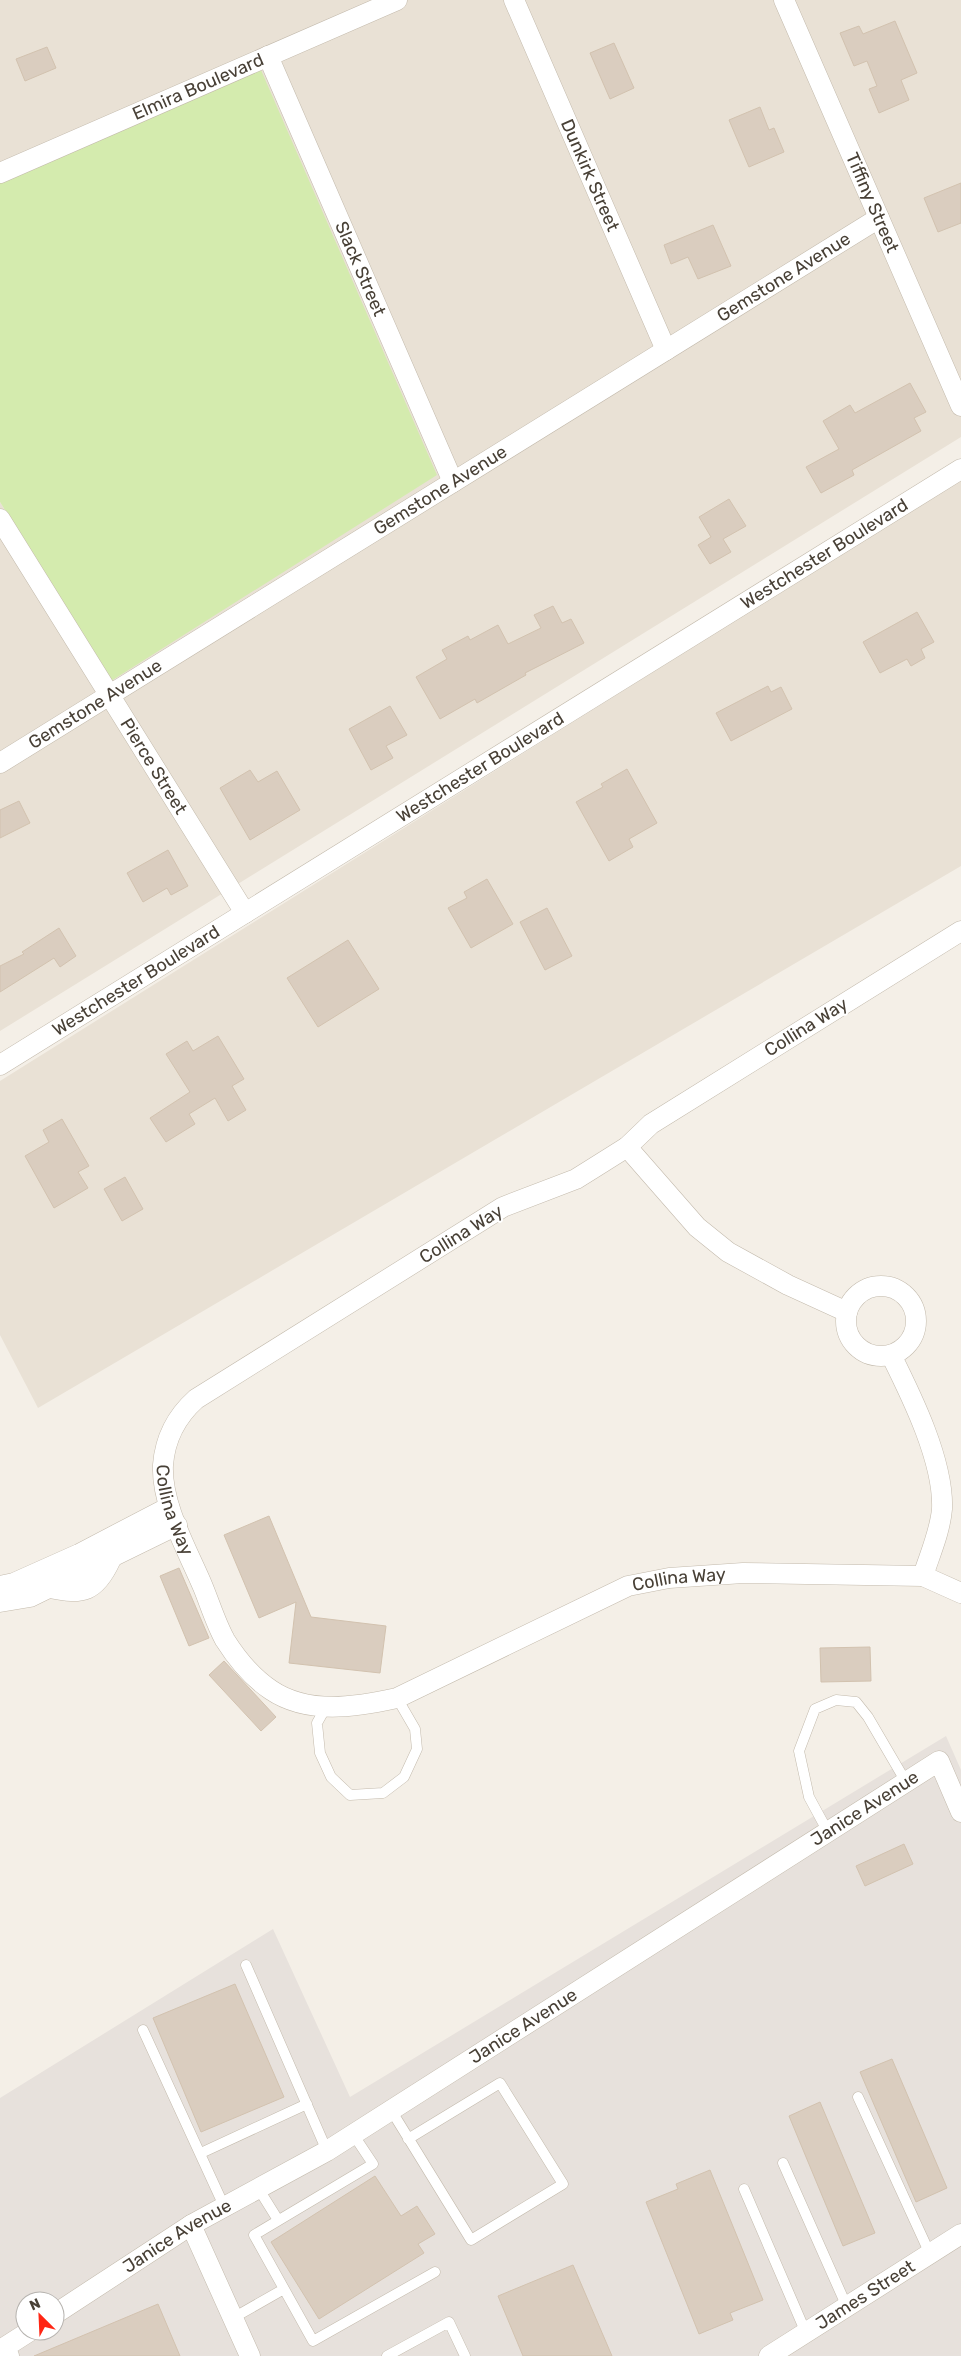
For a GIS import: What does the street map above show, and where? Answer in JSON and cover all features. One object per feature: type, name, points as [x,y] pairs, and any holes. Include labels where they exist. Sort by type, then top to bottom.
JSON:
[{"type":"street","name":"Elmira Boulevard","points":[[0,173],[397,0]]},
{"type":"street","name":"Dunkirk Street","points":[[514,0],[666,350]]},
{"type":"street","name":"Tiffiny Street","points":[[784,0],[961,406]]},
{"type":"street","name":"Slack Street","points":[[268,56],[453,482]]},
{"type":"street","name":"Gemstone Avenue","points":[[0,763],[879,218]]},
{"type":"street","name":"Westchester Boulevard","points":[[0,1065],[961,469]]},
{"type":"street","name":"Pierce Street","points":[[0,519],[245,913]]},
{"type":"street","name":"Collina Way","points":[[961,931],[651,1124],[627,1147],[576,1179],[503,1207],[196,1399],[177,1419],[163,1465],[173,1516],[225,1639],[254,1676],[272,1691],[298,1701],[326,1707],[360,1706],[397,1698],[628,1586],[648,1581],[743,1573],[924,1576],[961,1592]]},
{"type":"street","points":[[627,1147],[697,1227],[728,1252],[788,1285],[846,1312]]},
{"type":"street","points":[[884,1286],[903,1293],[914,1309],[915,1329],[905,1346],[890,1355],[877,1356],[859,1348],[848,1332],[846,1312],[857,1295],[865,1290],[884,1286]]},
{"type":"street","points":[[890,1355],[920,1421],[937,1467],[942,1489],[942,1512],[924,1576]]},
{"type":"street","points":[[0,1586],[14,1584],[118,1548],[173,1516]]},
{"type":"street","points":[[0,1602],[30,1597],[50,1588],[72,1592],[85,1590],[96,1583],[118,1548]]},
{"type":"street","name":"Janice Avenue","points":[[65,2307],[191,2225],[327,2151],[939,1761],[961,1812]]},
{"type":"street","points":[[191,2225],[250,2356]]},
{"type":"street","name":"James Street","points":[[769,2356],[961,2234]]},
{"type":"street","points":[[5,2349],[16,2341]]},
{"type":"lane","points":[[326,1707],[316,1723],[320,1753],[331,1777],[350,1795],[383,1793],[404,1777],[417,1749],[415,1729],[397,1698]]},
{"type":"lane","points":[[828,1832],[809,1797],[799,1751],[815,1709],[836,1700],[856,1702],[868,1717],[906,1782]]},
{"type":"lane","points":[[246,1965],[327,2151]]},
{"type":"lane","points":[[143,2030],[224,2206]]},
{"type":"lane","points":[[391,2110],[408,2139],[471,2240],[563,2184],[500,2082],[408,2139]]},
{"type":"lane","points":[[858,2097],[930,2254]]},
{"type":"lane","points":[[201,2153],[307,2104]]},
{"type":"lane","points":[[353,2134],[372,2164],[254,2235],[313,2341],[434,2272]]},
{"type":"lane","points":[[783,2163],[847,2307]]},
{"type":"lane","points":[[258,2188],[278,2220]]},
{"type":"lane","points":[[744,2188],[806,2333]]},
{"type":"lane","points":[[233,2318],[284,2289]]},
{"type":"lane","points":[[387,2356],[449,2322],[465,2356]]},
{"type":"shaded area","points":[[0,0],[961,0],[961,437],[0,1031],[0,502],[111,681],[0,182]]},
{"type":"shaded area","points":[[961,479],[961,866],[38,1408],[0,1335],[0,1081]]},
{"type":"shaded area","points":[[946,1736],[961,1770],[961,2356],[0,2356],[0,2098],[273,1929],[350,2097]]},
{"type":"green space","points":[[261,70],[437,475],[111,681],[0,502],[0,182]]},
{"type":"building","points":[[895,21],[917,73],[901,80],[909,100],[879,113],[869,89],[877,86],[867,61],[854,66],[840,33],[859,26],[863,34]]},
{"type":"building","points":[[614,43],[634,88],[610,99],[590,53]]},
{"type":"building","points":[[47,47],[56,68],[25,81],[16,59]]},
{"type":"building","points":[[760,107],[769,130],[774,128],[784,152],[749,167],[729,120]]},
{"type":"building","points":[[961,183],[961,223],[938,232],[924,198]]},
{"type":"building","points":[[713,225],[731,266],[698,279],[688,257],[671,264],[664,245]]},
{"type":"building","points":[[910,383],[926,412],[914,418],[921,431],[852,470],[854,475],[821,493],[806,467],[839,449],[823,421],[850,405],[855,413]]},
{"type":"building","points":[[729,499],[746,526],[723,539],[731,552],[710,564],[698,545],[711,537],[699,517]]},
{"type":"building","points":[[553,606],[562,623],[571,619],[584,643],[525,673],[526,675],[477,703],[475,699],[440,719],[416,677],[447,659],[442,650],[468,636],[470,640],[498,625],[508,644],[541,628],[534,615]]},
{"type":"building","points":[[917,612],[934,642],[921,649],[925,658],[911,666],[907,659],[880,673],[863,642]]},
{"type":"building","points":[[768,686],[771,692],[781,687],[792,709],[731,741],[716,713]]},
{"type":"building","points":[[390,706],[407,735],[386,746],[393,758],[371,770],[349,729]]},
{"type":"building","points":[[627,769],[657,823],[629,839],[633,847],[609,861],[576,802],[603,787],[601,784]]},
{"type":"building","points":[[250,770],[258,782],[277,771],[300,810],[250,840],[220,788]]},
{"type":"building","points":[[19,801],[30,823],[0,838],[0,810]]},
{"type":"building","points":[[168,850],[188,886],[171,895],[167,888],[143,902],[127,873]]},
{"type":"building","points":[[487,879],[513,924],[471,948],[448,908],[467,898],[464,892]]},
{"type":"building","points":[[547,908],[572,956],[545,970],[520,922]]},
{"type":"building","points":[[59,928],[76,956],[60,967],[54,958],[0,992],[0,966],[24,954],[22,952]]},
{"type":"building","points":[[348,940],[379,989],[318,1027],[287,978]]},
{"type":"building","points":[[218,1036],[244,1079],[232,1086],[246,1110],[228,1121],[215,1098],[189,1114],[195,1124],[166,1142],[150,1118],[190,1092],[166,1054],[187,1041],[193,1051]]},
{"type":"building","points":[[62,1119],[89,1166],[78,1172],[88,1188],[54,1208],[25,1156],[49,1142],[43,1130]]},
{"type":"building","points":[[125,1177],[143,1209],[122,1221],[104,1189]]},
{"type":"building","points":[[269,1516],[311,1617],[386,1626],[380,1673],[289,1663],[296,1602],[259,1618],[224,1535]]},
{"type":"building","points":[[179,1568],[209,1638],[189,1646],[160,1576]]},
{"type":"building","points":[[870,1647],[871,1681],[821,1682],[820,1648]]},
{"type":"building","points":[[224,1661],[276,1717],[261,1731],[209,1675]]},
{"type":"building","points":[[904,1844],[913,1864],[865,1886],[856,1866]]},
{"type":"building","points":[[235,1984],[284,2097],[201,2132],[153,2018]]},
{"type":"building","points":[[892,2059],[947,2188],[916,2202],[860,2072]]},
{"type":"building","points":[[820,2102],[875,2233],[843,2246],[789,2116]]},
{"type":"building","points":[[710,2170],[763,2300],[730,2313],[733,2320],[699,2334],[646,2202],[678,2189],[676,2184]]},
{"type":"building","points":[[375,2176],[401,2216],[417,2206],[435,2234],[418,2244],[424,2253],[319,2319],[271,2242]]},
{"type":"building","points":[[573,2265],[612,2356],[523,2356],[498,2296]]},
{"type":"building","points":[[158,2304],[180,2356],[34,2356]]}]
